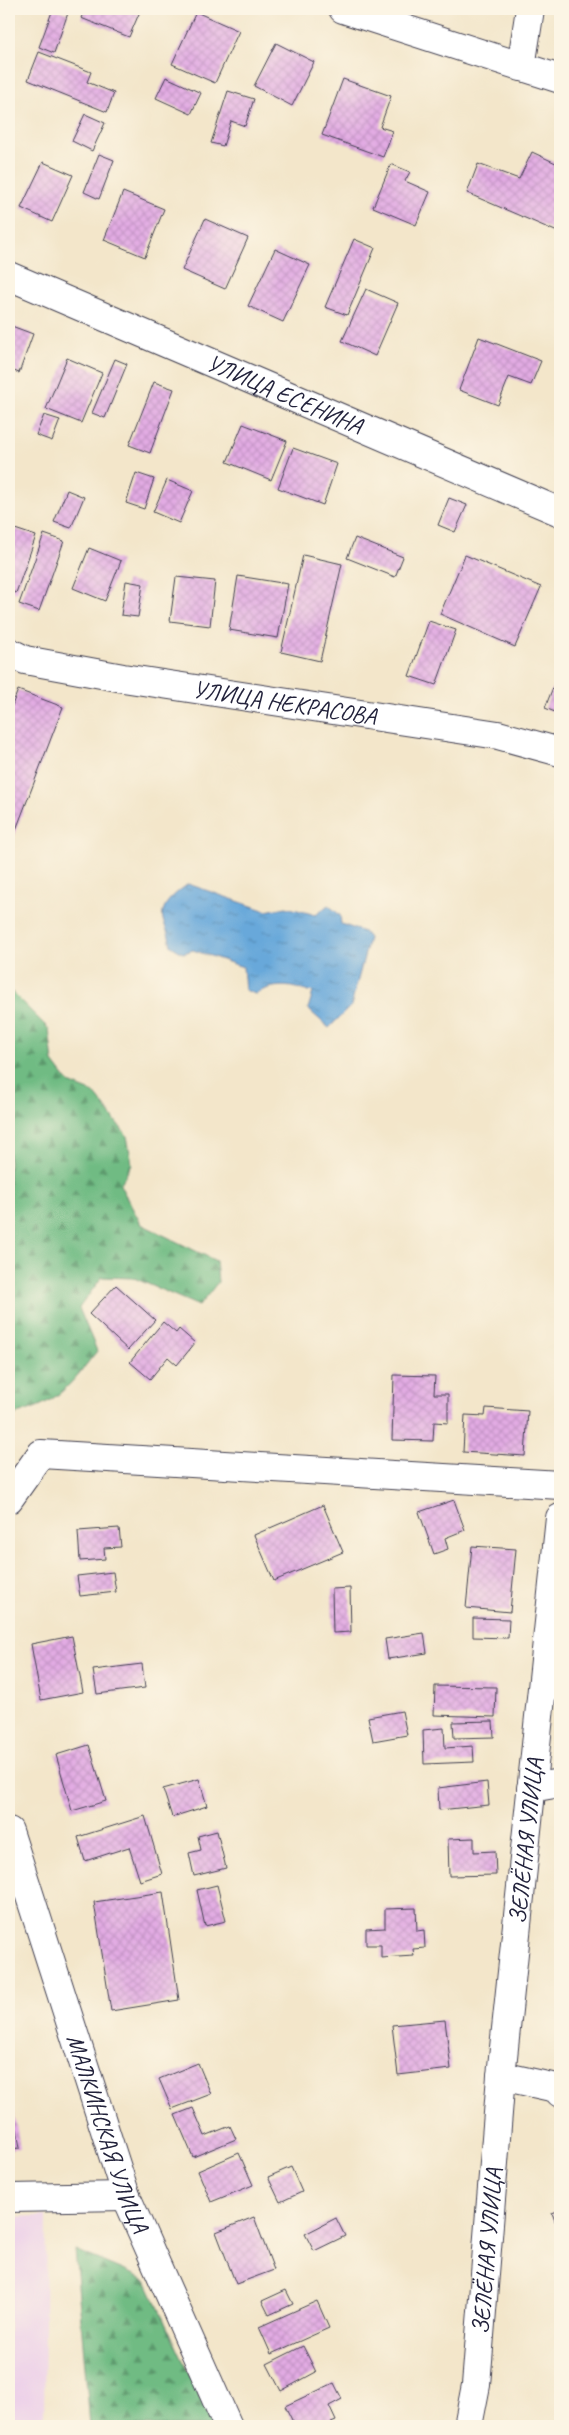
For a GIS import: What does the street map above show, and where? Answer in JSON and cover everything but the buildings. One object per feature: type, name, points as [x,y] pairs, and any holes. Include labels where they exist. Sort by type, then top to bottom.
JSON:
[{"type":"street","points":[[344,9],[560,79]]},
{"type":"street","points":[[521,67],[530,9]]},
{"type":"street","name":"УЛИЦА ЕСЕНИНА","points":[[9,276],[560,512]]},
{"type":"street","name":"УЛИЦА НЕКРАСОВА","points":[[9,652],[25,660],[123,678],[498,735],[560,752]]},
{"type":"street","points":[[9,1499],[41,1454],[560,1485]]},
{"type":"street","name":"ЗЕЛЁНАЯ УЛИЦА","points":[[468,2426],[476,2385],[501,2076],[560,1518]]},
{"type":"street","points":[[531,1788],[560,1783]]},
{"type":"street","name":"МАЛКИНСКАЯ УЛИЦА","points":[[9,1830],[126,2196],[228,2426]]},
{"type":"street","points":[[501,2076],[556,2088],[560,2093]]},
{"type":"street","points":[[9,2198],[126,2196]]},
{"type":"shaded area","points":[[46,2216],[44,2426],[9,2426],[9,2217]]},
{"type":"green space","points":[[9,989],[49,1029],[53,1062],[69,1083],[94,1093],[127,1136],[132,1164],[120,1185],[141,1224],[216,1261],[218,1282],[199,1306],[134,1278],[102,1277],[79,1308],[97,1351],[77,1376],[60,1393],[39,1406],[9,1416]]},
{"type":"green space","points":[[75,2250],[146,2280],[213,2426],[90,2426]]},
{"type":"water","points":[[188,884],[266,911],[286,907],[316,915],[328,905],[340,915],[341,924],[364,932],[369,938],[351,1006],[329,1028],[308,1009],[313,992],[284,986],[270,988],[255,994],[245,990],[243,967],[193,950],[183,953],[171,946],[164,923],[163,911],[169,900]]}]
